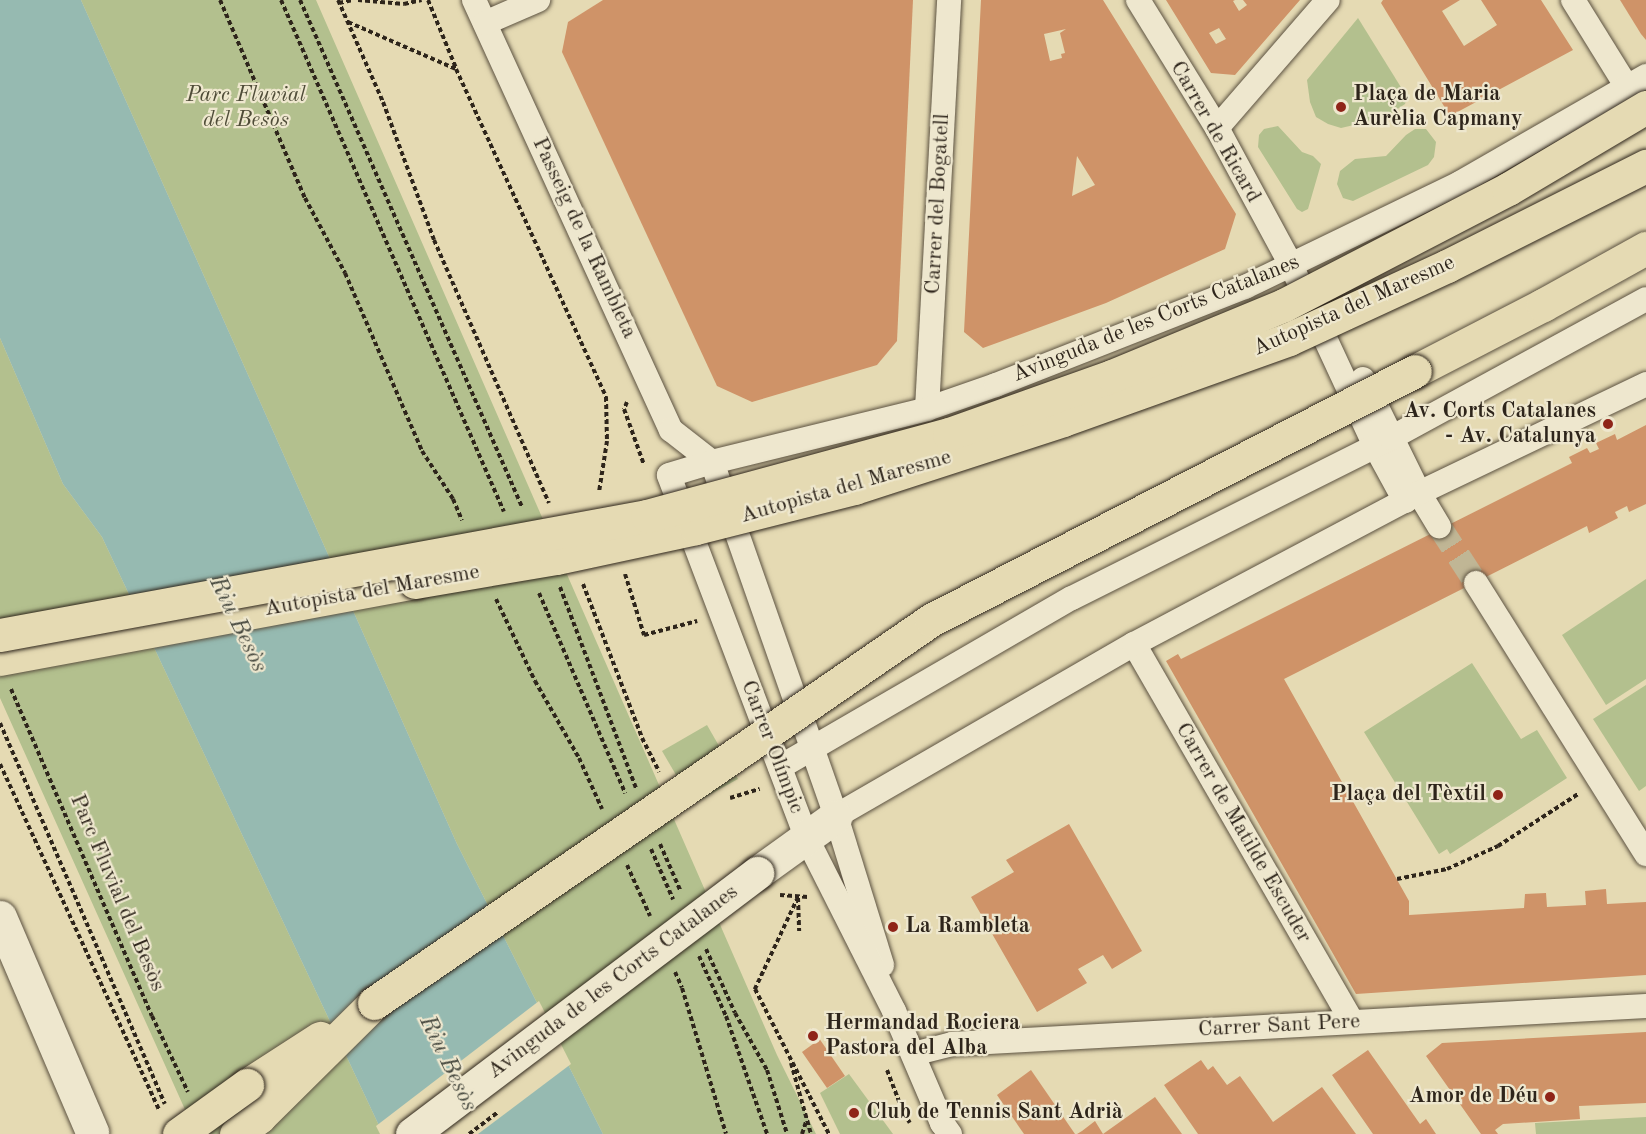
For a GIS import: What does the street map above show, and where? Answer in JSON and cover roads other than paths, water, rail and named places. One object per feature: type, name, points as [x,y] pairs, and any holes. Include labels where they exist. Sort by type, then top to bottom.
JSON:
[{"type":"highway","points":[[0,635],[635,518],[949,434],[1112,376],[1284,305],[1407,244],[1508,189],[1640,90]]},
{"type":"highway","name":"Autopista del Maresme","points":[[5,672],[696,528],[783,507],[926,466],[1289,339],[1447,266],[1646,166]]},
{"type":"highway","points":[[170,1120],[247,1085],[374,1003],[931,620],[1533,311],[1646,248]]},
{"type":"highway","points":[[689,504],[783,507]]},
{"type":"highway","points":[[246,1128],[374,1003]]},
{"type":"street","name":"Passeig de la Rambleta","points":[[474,0],[671,430],[712,462]]},
{"type":"street","points":[[485,23],[538,0]]},
{"type":"street","name":"Carrer del Bogatell","points":[[927,409],[949,0]]},
{"type":"street","name":"Carrer de Ricard","points":[[1137,0],[1297,262],[1383,442],[1412,497],[1439,526]]},
{"type":"street","points":[[1217,128],[1328,0]]},
{"type":"street","points":[[1573,0],[1640,90]]},
{"type":"street","name":"Avinguda de les Corts Catalanes","points":[[669,475],[712,462],[927,409],[996,385],[1234,292],[1460,183],[1640,90]]},
{"type":"street","points":[[780,767],[1072,598],[1383,442],[1646,299]]},
{"type":"street","points":[[836,816],[1134,644],[1412,497],[1646,384]]},
{"type":"street","name":"Carrer Olímpic","points":[[712,462],[836,816],[873,933],[894,1011]]},
{"type":"street","name":"Carrer Olímpic","points":[[669,475],[807,839],[894,1011],[942,1123],[950,1134]]},
{"type":"street","points":[[1476,583],[1646,854]]},
{"type":"street","name":"Carrer de Matilde Escuder","points":[[1134,644],[1352,1021]]},
{"type":"street","name":"Avinguda de les Corts Catalanes","points":[[412,1134],[757,873],[836,816]]},
{"type":"street","points":[[0,917],[92,1132]]},
{"type":"street","name":"Carrer Sant Pere","points":[[913,1054],[952,1044],[1646,1006]]},
{"type":"water","name":"Riu Besòs","points":[[0,0],[81,0],[457,844],[603,1134],[383,1134],[102,537],[63,484],[0,338]]},
{"type":"tunnel","points":[[1439,526],[1476,583]]},
{"type":"place","name":"Plaça de Maria Aurèlia Capmany","points":[[1341,107]]},
{"type":"place","name":"Av. Corts Catalanes - Av. Catalunya","points":[[1608,424]]},
{"type":"place","name":"Plaça del Tèxtil","points":[[1498,795]]},
{"type":"place","name":"La Rambleta","points":[[893,927]]},
{"type":"place","name":"Hermandad Rociera Pastora del Alba","points":[[813,1036]]},
{"type":"place","name":"Amor de Déu","points":[[1550,1097]]},
{"type":"place","name":"Club de Tennis Sant Adrià","points":[[854,1113]]},
{"type":"park label","name":"Parc Fluvial del Besòs","points":[[246,108]]}]
